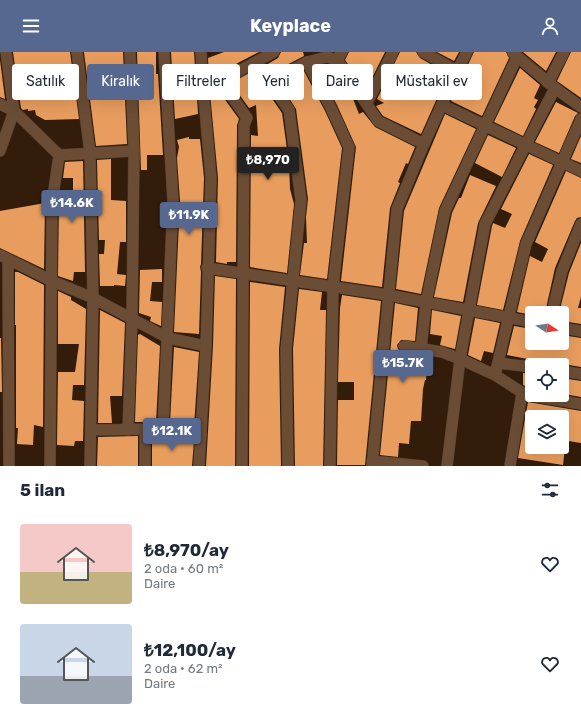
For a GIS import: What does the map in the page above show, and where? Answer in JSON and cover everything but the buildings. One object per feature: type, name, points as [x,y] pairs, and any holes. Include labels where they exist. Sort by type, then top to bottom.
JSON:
[{"type":"street","points":[[0,151],[14,111],[6,52]]},
{"type":"street","points":[[77,52],[90,153],[94,298],[90,466]]},
{"type":"street","points":[[128,430],[132,318],[134,151],[130,52]]},
{"type":"street","points":[[163,429],[173,201],[164,52]]},
{"type":"street","points":[[201,52],[202,64]]},
{"type":"street","points":[[240,71],[274,52]]},
{"type":"street","points":[[367,103],[393,52]]},
{"type":"street","points":[[424,52],[445,64]]},
{"type":"street","points":[[461,64],[467,52]]},
{"type":"street","points":[[446,466],[460,359],[485,224],[526,144],[552,85],[564,52]]},
{"type":"street","points":[[421,349],[426,303],[445,211],[485,126],[514,54],[581,107]]},
{"type":"street","points":[[303,64],[327,57],[340,56],[378,121],[424,144]]},
{"type":"street","points":[[307,62],[349,147],[333,286],[330,466]]},
{"type":"street","points":[[199,466],[206,346],[207,268],[211,178],[204,100]]},
{"type":"street","points":[[234,100],[246,118],[244,125],[242,466]]},
{"type":"street","points":[[281,100],[288,110],[301,200],[286,349],[288,466]]},
{"type":"street","points":[[423,466],[372,463],[396,209],[444,100]]},
{"type":"street","points":[[0,104],[14,111],[59,155],[134,151]]},
{"type":"street","points":[[442,105],[581,171]]},
{"type":"street","points":[[495,375],[526,244],[581,119]]},
{"type":"street","points":[[50,466],[52,203],[59,155]]},
{"type":"street","points":[[554,306],[562,271],[581,224]]},
{"type":"street","points":[[9,466],[4,257],[52,282],[94,298],[168,338],[206,346]]},
{"type":"street","points":[[207,268],[388,295],[525,321]]},
{"type":"street","points":[[569,329],[581,331]]},
{"type":"street","points":[[404,346],[442,352],[460,359],[495,375],[526,395],[581,404]]},
{"type":"street","points":[[498,363],[525,366]]},
{"type":"street","points":[[569,372],[581,374]]},
{"type":"street","points":[[510,466],[522,393]]},
{"type":"street","points":[[91,430],[163,429],[201,434]]},
{"type":"street","points":[[144,430],[145,466]]}]
